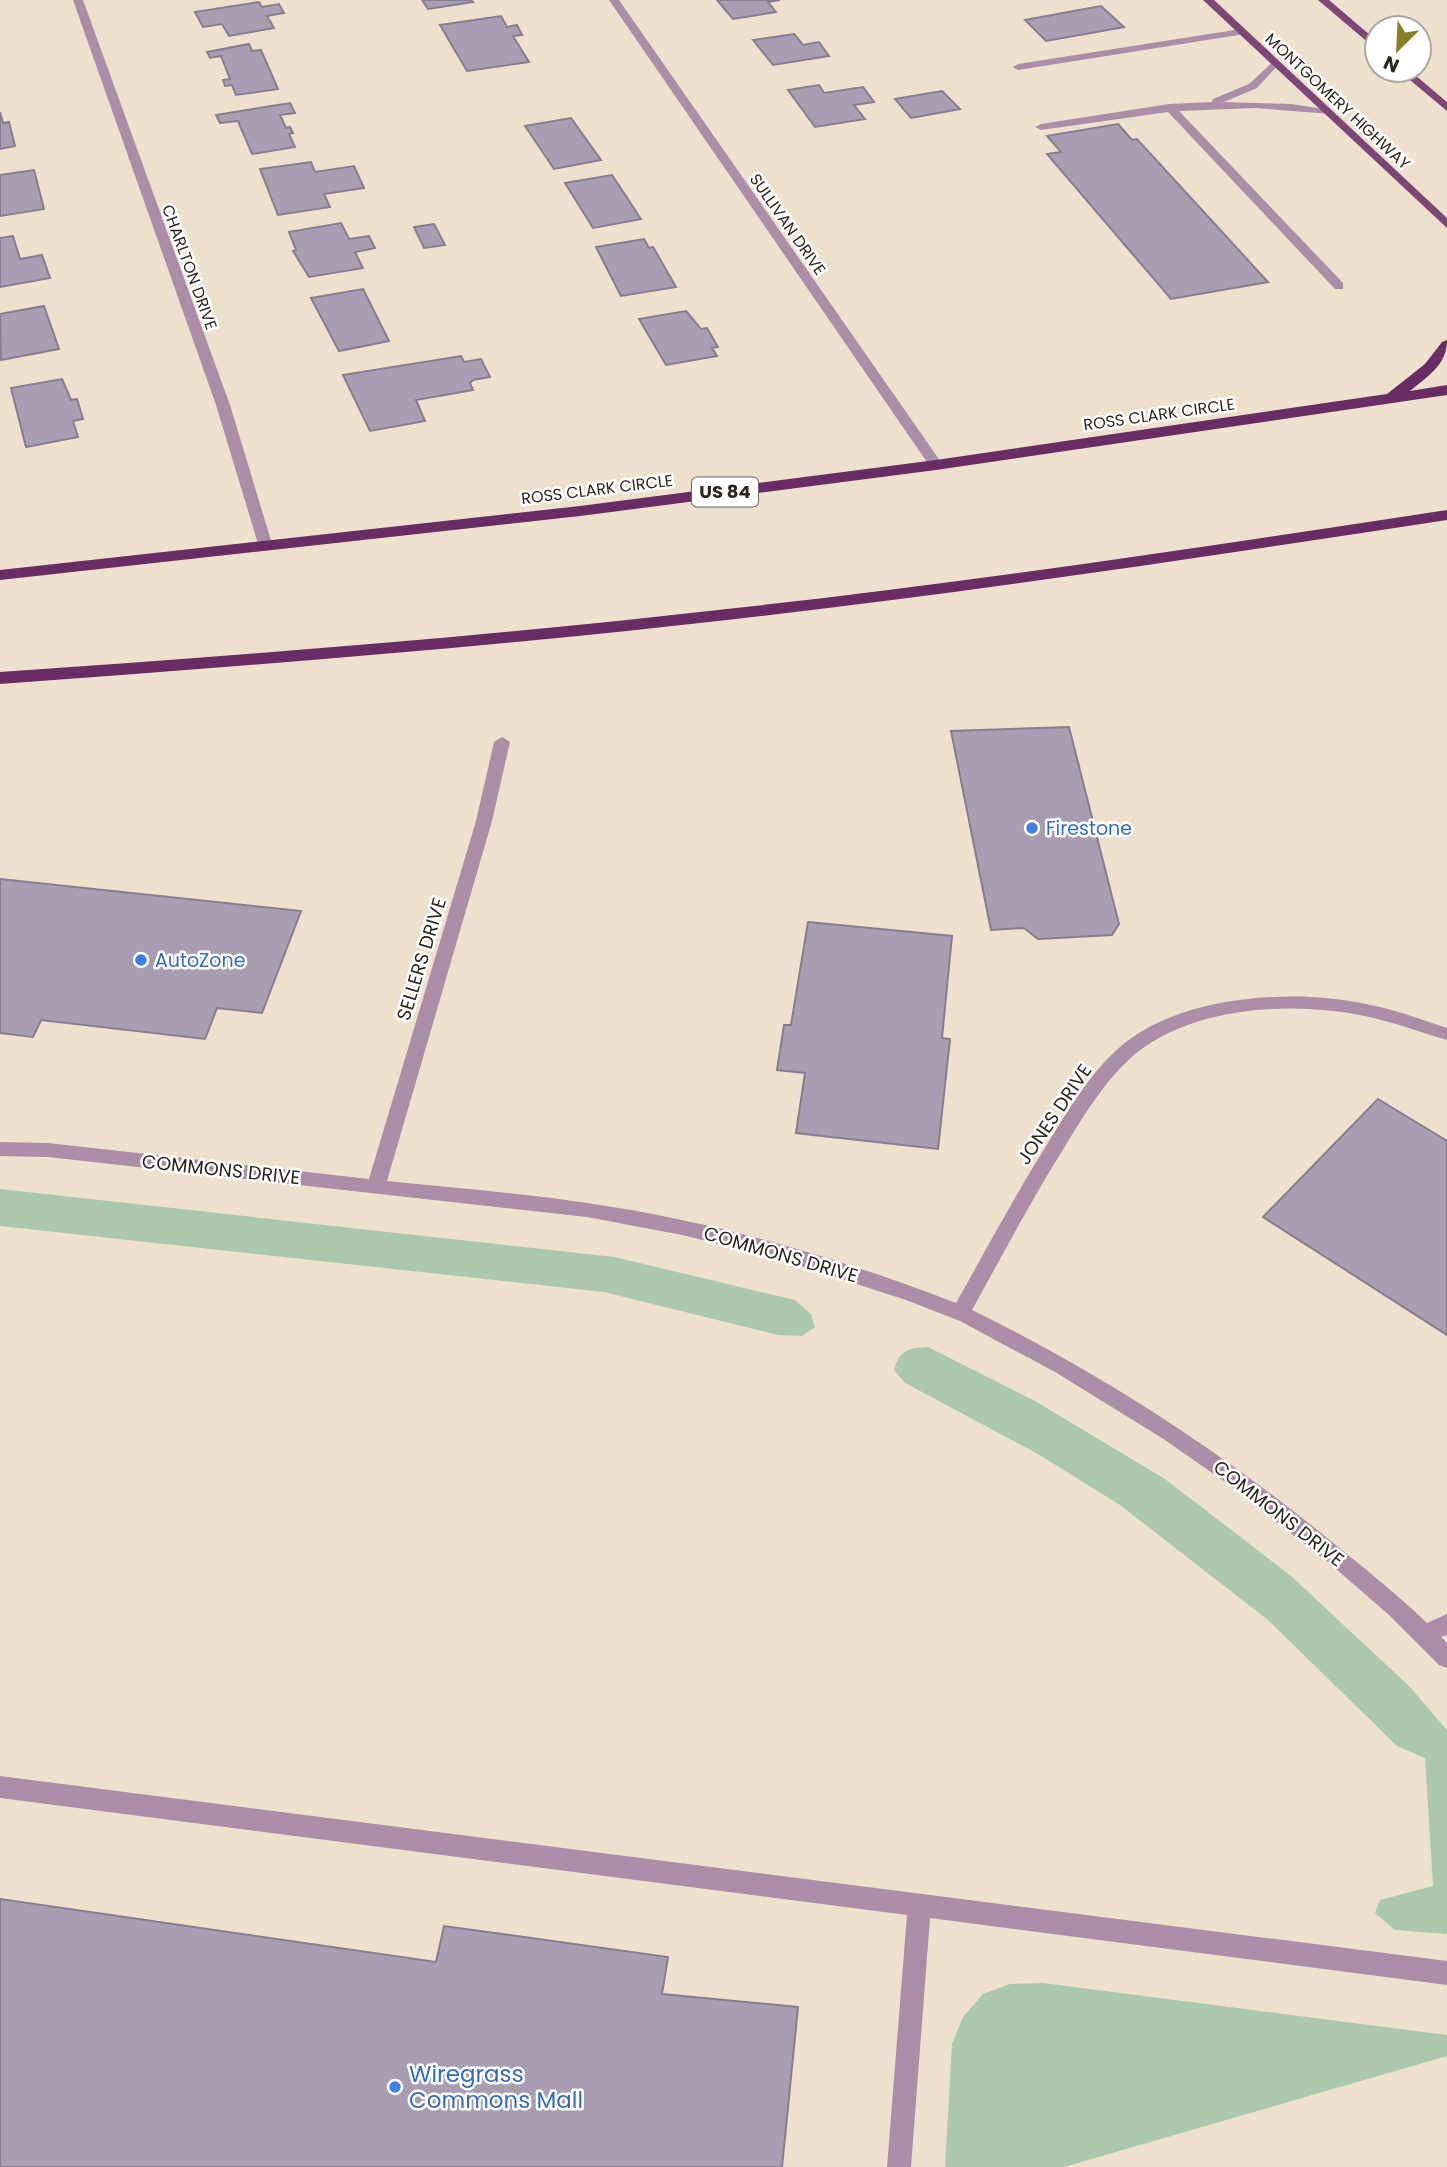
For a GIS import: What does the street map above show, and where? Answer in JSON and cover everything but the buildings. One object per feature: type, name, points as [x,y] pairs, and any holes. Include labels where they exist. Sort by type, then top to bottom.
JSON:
[{"type":"highway","points":[[1392,398],[1430,367],[1447,345]]},
{"type":"highway","name":"ROSS CLARK CIRCLE","points":[[0,575],[580,511],[936,465],[1447,390]]},
{"type":"highway","points":[[0,678],[491,639],[711,616],[1006,580],[1447,515]]},
{"type":"main road","name":"MONTGOMERY HIGHWAY","points":[[1208,0],[1447,224]]},
{"type":"main road","points":[[1323,0],[1363,35]]},
{"type":"main road","points":[[1420,84],[1444,103]]},
{"type":"street","name":"CHARLTON DRIVE","points":[[78,0],[223,405],[266,547]]},
{"type":"street","name":"SULLIVAN DRIVE","points":[[614,0],[936,465]]},
{"type":"street","points":[[1018,68],[1241,32]]},
{"type":"street","points":[[1207,106],[1253,86],[1275,63]]},
{"type":"street","points":[[1041,127],[1169,107],[1283,104],[1327,112]]},
{"type":"street","points":[[1169,107],[1339,286]]},
{"type":"street","name":"SELLERS DRIVE","points":[[376,1186],[484,821],[502,742]]},
{"type":"street","name":"JONES DRIVE","points":[[960,1313],[1041,1168],[1096,1084],[1137,1043],[1184,1017],[1229,1007],[1299,1004],[1364,1009],[1447,1034]]},
{"type":"street","name":"COMMONS DRIVE","points":[[0,1149],[47,1150],[587,1210],[676,1225],[869,1279],[960,1313],[1058,1363],[1155,1420],[1245,1483],[1376,1590],[1425,1634],[1447,1658]]},
{"type":"street","points":[[1425,1634],[1447,1624]]},
{"type":"street","points":[[0,1787],[1447,1973]]},
{"type":"street","points":[[899,2167],[919,1905]]},
{"type":"green space","points":[[0,1189],[614,1257],[795,1300],[811,1314],[815,1327],[802,1336],[778,1335],[604,1292],[0,1226]]},
{"type":"green space","points":[[928,1347],[1035,1401],[1165,1479],[1290,1575],[1409,1686],[1447,1730],[1447,1934],[1395,1930],[1375,1913],[1380,1900],[1433,1886],[1425,1758],[1397,1746],[1268,1620],[1120,1505],[1038,1454],[905,1383],[894,1370],[899,1358],[910,1349]]},
{"type":"green space","points":[[1043,1983],[1447,2035],[1447,2056],[1064,2167],[945,2167],[952,2044],[963,2017],[983,1994],[1010,1984]]},
{"type":"place","name":"Firestone","points":[[1032,828]]},
{"type":"place","name":"AutoZone","points":[[141,960]]},
{"type":"place","name":"Wiregrass Commons Mall","points":[[395,2087]]}]
